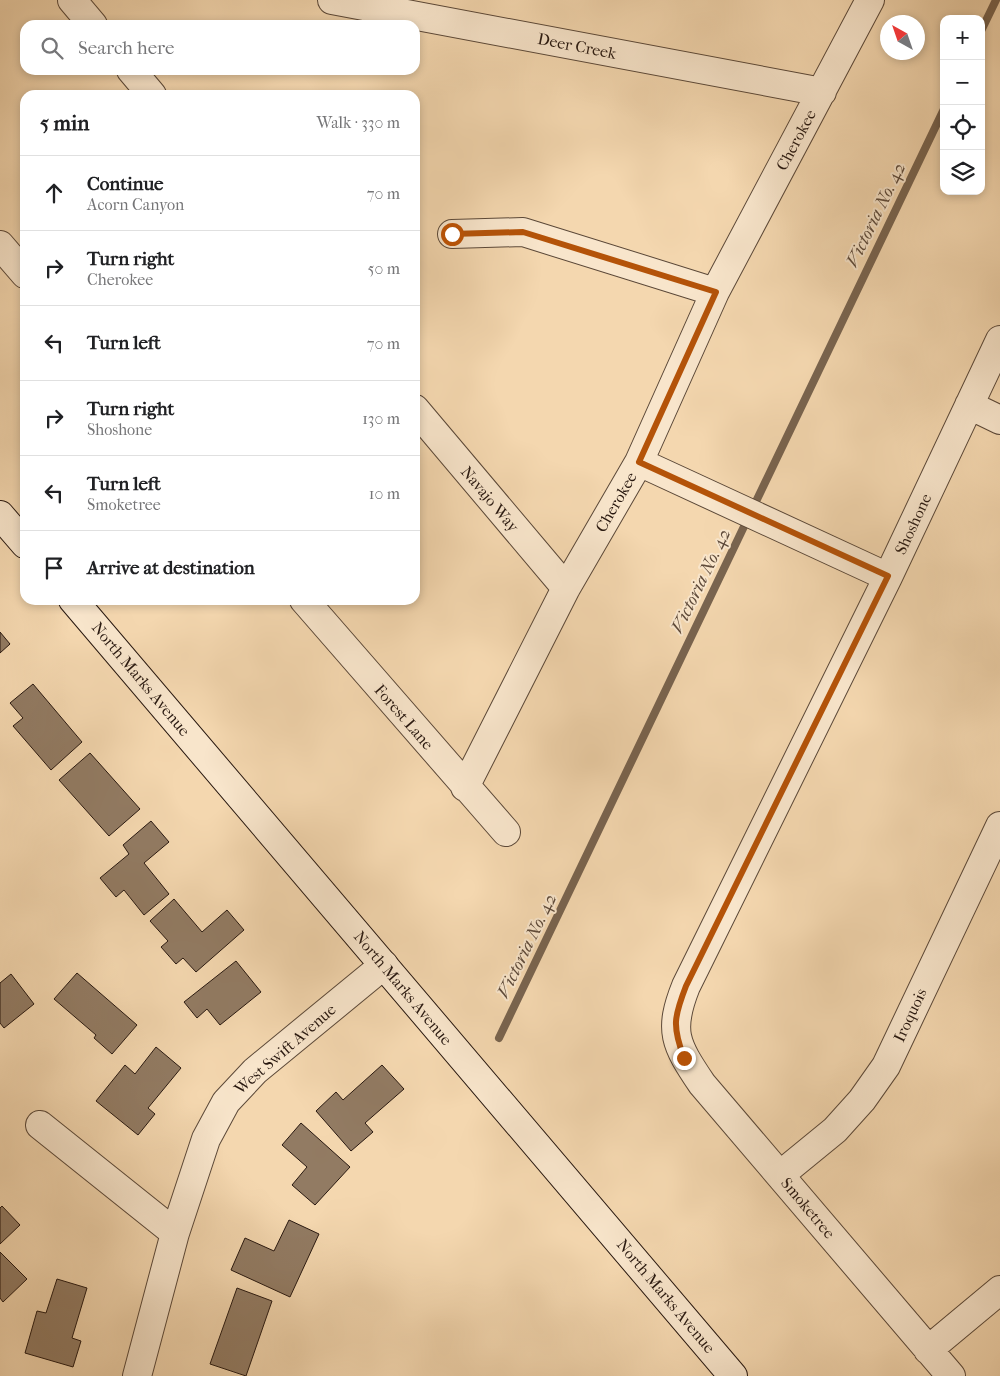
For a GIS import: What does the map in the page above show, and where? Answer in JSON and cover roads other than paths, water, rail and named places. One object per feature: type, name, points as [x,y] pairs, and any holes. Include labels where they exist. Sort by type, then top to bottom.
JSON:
[{"type":"street","points":[[72,0],[89,20]]},
{"type":"street","name":"Deer Creek","points":[[332,0],[822,92]]},
{"type":"street","name":"Cherokee","points":[[465,787],[566,588],[639,462],[716,292],[870,0]]},
{"type":"street","points":[[135,75],[148,90]]},
{"type":"street","points":[[452,234],[523,232],[716,292]]},
{"type":"street","points":[[0,244],[20,268]]},
{"type":"street","name":"Shoshone","points":[[675,1034],[677,1010],[686,986],[888,576],[1000,340]]},
{"type":"street","points":[[969,405],[1000,420]]},
{"type":"street","name":"Navajo Way","points":[[420,415],[566,588]]},
{"type":"street","points":[[639,462],[888,576]]},
{"type":"street","name":"North Marks Avenue","points":[[77,605],[733,1376]]},
{"type":"street","name":"Forest Lane","points":[[308,605],[506,832]]},
{"type":"street","name":"Iroquois","points":[[780,1175],[835,1130],[862,1100],[886,1066],[1000,826]]},
{"type":"street","name":"West Swift Avenue","points":[[137,1376],[175,1233],[206,1139],[226,1102],[255,1072],[384,965]]},
{"type":"street","name":"Smoketree","points":[[675,1034],[684,1058],[702,1084],[951,1376]]},
{"type":"street","points":[[40,1125],[175,1233]]},
{"type":"street","points":[[928,1350],[1000,1290]]},
{"type":"waterway","name":"Victoria No. 42","points":[[985,23],[996,0]]},
{"type":"waterway","name":"Victoria No. 42","points":[[499,1038],[940,117]]}]
